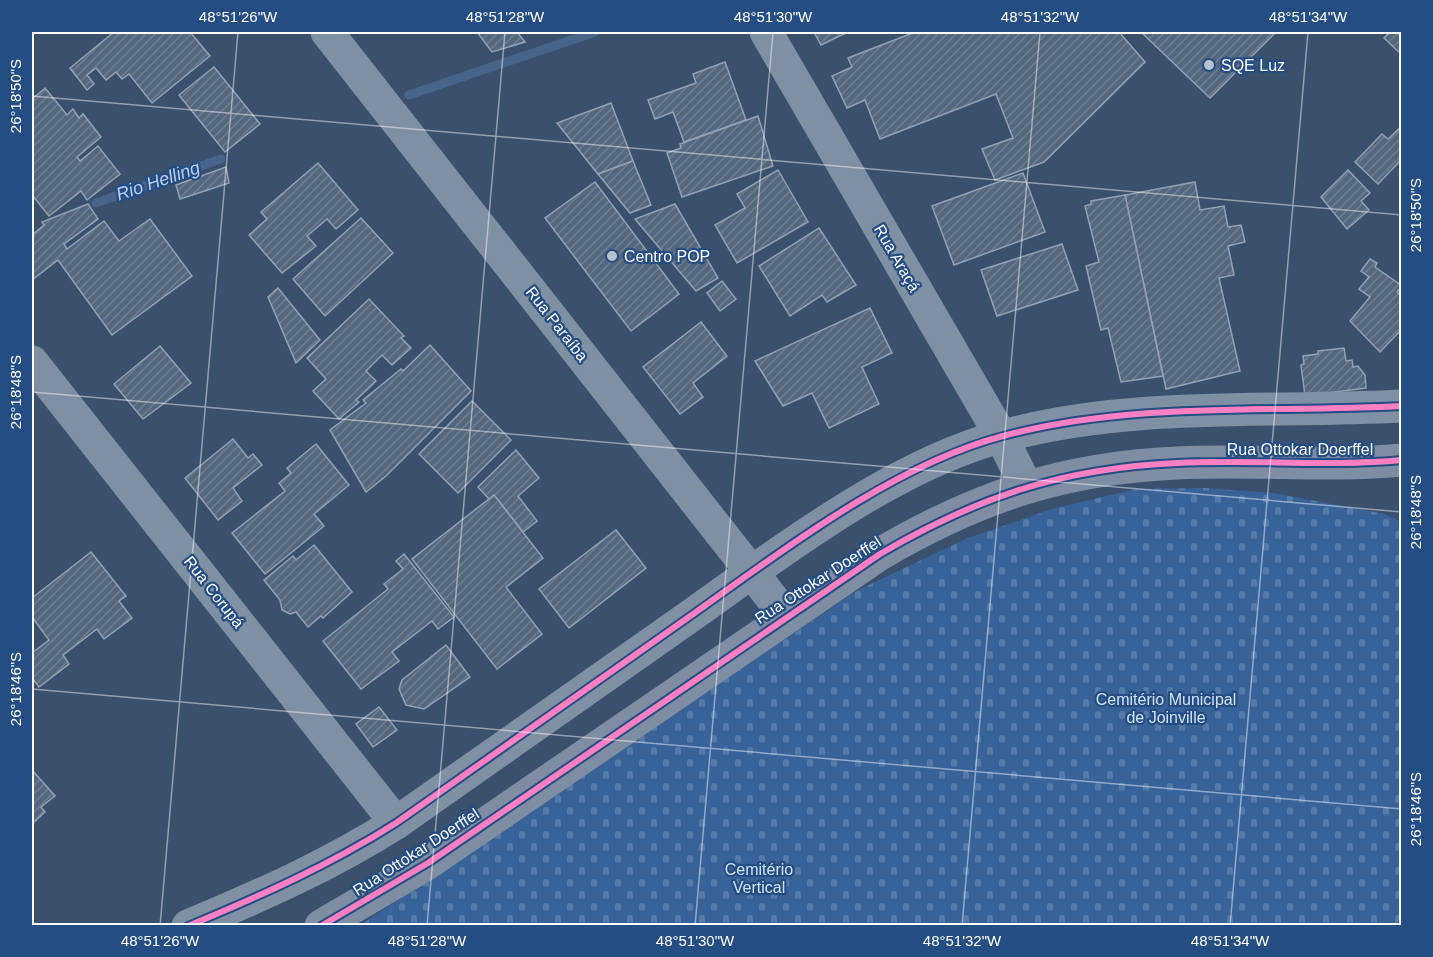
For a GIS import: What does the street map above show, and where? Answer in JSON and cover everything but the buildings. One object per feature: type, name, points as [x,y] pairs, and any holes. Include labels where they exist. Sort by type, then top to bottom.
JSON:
[{"type":"main road","name":"Rua Ottokar Doerffel","points":[[321,926],[428,863],[786,616],[915,533],[978,503],[1026,486],[1109,468],[1147,464],[1388,461]]},
{"type":"main road","points":[[1388,461],[1401,482]]},
{"type":"street","name":"Rua Paraíba","points":[[327,32],[786,616]]},
{"type":"street","name":"Rua Araçá","points":[[766,32],[1001,436],[1026,486]]},
{"type":"street","name":"Rua Corupá","points":[[32,362],[396,823]]},
{"type":"street","points":[[188,926],[303,877],[396,823],[752,572],[838,515],[951,454],[1001,436],[1057,423],[1127,414],[1401,406]]},
{"type":"green space","name":"Cemitério Municipal de Joinville","points":[[1206,488],[1273,493],[1385,514],[1401,522],[1401,925],[359,926],[858,590],[968,538],[1052,509],[1136,489]]},
{"type":"waterway","name":"Rio Helling","points":[[409,95],[595,32]]},
{"type":"waterway","name":"Rio Helling","points":[[96,203],[221,159]]},
{"type":"cycle path","points":[[188,926],[294,879],[396,823],[767,561],[843,510],[923,466],[963,449],[1003,436],[1052,425],[1101,418],[1201,410],[1402,406]]},
{"type":"cycle path","points":[[321,926],[428,863],[880,554],[951,516],[1022,489],[1096,471],[1135,466],[1205,462],[1346,463],[1402,460]]},
{"type":"place","name":"SQE Luz","points":[[1209,65]]},
{"type":"place","name":"Centro POP","points":[[612,256]]},
{"type":"park label","name":"Cemitério Vertical","points":[[759,878]]}]
